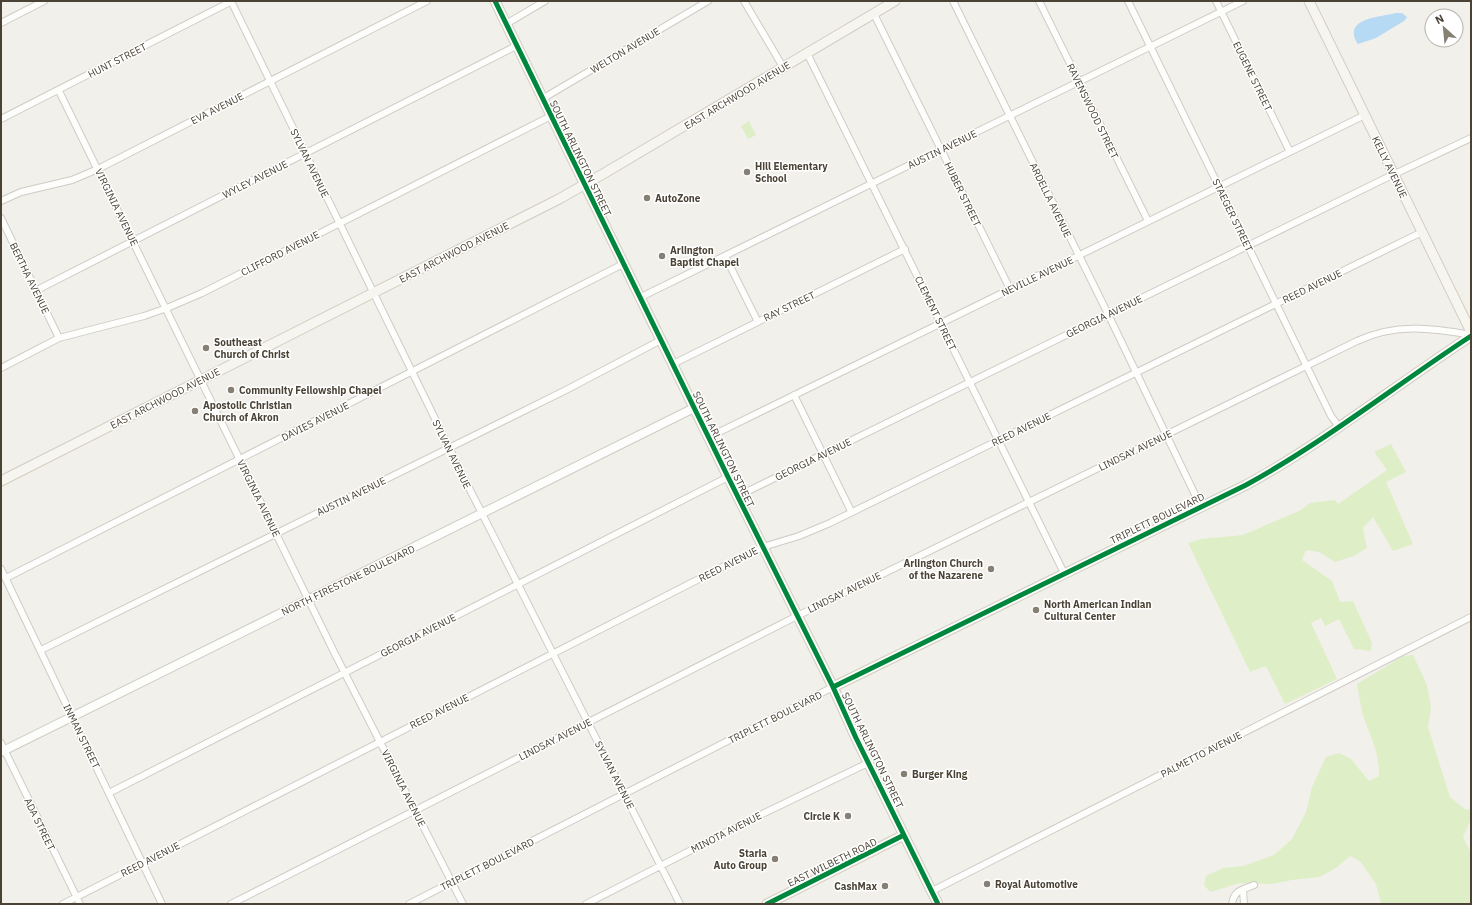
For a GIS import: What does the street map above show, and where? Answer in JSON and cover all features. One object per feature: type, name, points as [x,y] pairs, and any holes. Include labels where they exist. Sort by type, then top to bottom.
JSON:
[{"type":"main road","name":"SOUTH ARLINGTON STREET","points":[[495,1],[623,264],[641,297],[694,408],[833,687],[868,763],[938,904]]},
{"type":"main road","name":"EAST ARCHWOOD AVENUE","points":[[1,481],[585,184],[895,1]]},
{"type":"main road","name":"KELLY AVENUE","points":[[1309,1],[1471,334]]},
{"type":"main road","name":"TRIPLETT BOULEVARD","points":[[833,687],[1201,507],[1276,468],[1340,428],[1471,334]]},
{"type":"main road","name":"EAST WILBETH ROAD","points":[[767,904],[904,835]]},
{"type":"street","points":[[1,23],[44,1]]},
{"type":"street","name":"SYLVAN AVENUE","points":[[231,1],[517,584],[680,904]]},
{"type":"street","name":"HUNT STREET","points":[[1,119],[59,91],[231,1]]},
{"type":"street","name":"EVA AVENUE","points":[[1,201],[22,192],[72,180],[98,169],[427,1]]},
{"type":"street","points":[[506,24],[545,1]]},
{"type":"street","name":"WELTON AVENUE","points":[[542,99],[708,1]]},
{"type":"street","points":[[744,1],[783,67]]},
{"type":"street","name":"ARDELLA AVENUE","points":[[953,1],[1108,314],[1201,507]]},
{"type":"street","name":"RAVENSWOOD STREET","points":[[1039,1],[1148,221]]},
{"type":"street","name":"STAEGER STREET","points":[[1128,1],[1331,416],[1340,428]]},
{"type":"street","name":"EUGENE STREET","points":[[1216,1],[1290,152]]},
{"type":"street","name":"AUSTIN AVENUE","points":[[641,297],[1243,1]]},
{"type":"street","name":"HUBER STREET","points":[[874,14],[1010,289]]},
{"type":"street","name":"WYLEY AVENUE","points":[[37,290],[516,46]]},
{"type":"street","name":"CLEMENT STREET","points":[[807,53],[873,183],[1064,573]]},
{"type":"street","name":"VIRGINIA AVENUE","points":[[59,91],[308,600],[463,904]]},
{"type":"street","name":"NEVILLE AVENUE","points":[[709,437],[1365,115]]},
{"type":"street","name":"CLIFFORD AVENUE","points":[[1,368],[59,338],[135,319],[202,293],[551,116]]},
{"type":"street","name":"GEORGIA AVENUE","points":[[738,496],[1394,174],[1471,138]]},
{"type":"street","name":"BERTHA AVENUE","points":[[1,218],[59,338]]},
{"type":"street","name":"REED AVENUE","points":[[63,904],[552,653],[763,547],[808,533],[1422,232]]},
{"type":"street","name":"RAY STREET","points":[[673,364],[905,249]]},
{"type":"street","points":[[726,256],[758,322]]},
{"type":"street","name":"DAVIES AVENUE","points":[[6,578],[623,264]]},
{"type":"street","name":"LINDSAY AVENUE","points":[[231,904],[797,616],[1364,338],[1384,331],[1415,328],[1471,334]]},
{"type":"street","name":"AUSTIN AVENUE","points":[[40,650],[661,340]]},
{"type":"street","points":[[794,395],[851,511]]},
{"type":"street","name":"NORTH FIRESTONE BOULEVARD","points":[[2,749],[72,717],[694,408]]},
{"type":"street","name":"GEORGIA AVENUE","points":[[108,793],[728,477]]},
{"type":"street","name":"INMAN STREET","points":[[1,569],[162,904]]},
{"type":"street","name":"PALMETTO AVENUE","points":[[932,891],[1471,617]]},
{"type":"street","name":"TRIPLETT BOULEVARD","points":[[409,904],[833,687]]},
{"type":"street","name":"ADA STREET","points":[[2,749],[80,904]]},
{"type":"street","name":"MINOTA AVENUE","points":[[586,904],[661,865],[868,763]]},
{"type":"street","points":[[1232,904],[1233,897],[1236,893],[1254,885]]},
{"type":"street","points":[[1243,890],[1244,904]]},
{"type":"green space","points":[[749,121],[756,135],[748,139],[741,126]]},
{"type":"green space","points":[[1391,444],[1406,472],[1386,482],[1413,544],[1393,551],[1373,517],[1363,528],[1367,548],[1354,556],[1335,562],[1319,552],[1306,550],[1302,560],[1332,581],[1340,602],[1353,601],[1372,643],[1371,651],[1354,649],[1339,619],[1325,626],[1321,618],[1311,623],[1337,679],[1285,704],[1266,666],[1250,672],[1188,543],[1201,539],[1243,535],[1301,510],[1310,503],[1335,500],[1338,504],[1387,470],[1374,452]]},
{"type":"green space","points":[[1413,655],[1427,685],[1431,707],[1428,727],[1450,797],[1466,810],[1471,808],[1471,819],[1463,837],[1471,853],[1471,904],[1381,904],[1376,884],[1360,861],[1350,856],[1336,868],[1319,877],[1272,884],[1240,883],[1210,892],[1204,885],[1206,876],[1223,868],[1243,866],[1274,855],[1292,839],[1306,812],[1312,787],[1326,757],[1339,753],[1351,759],[1369,781],[1379,776],[1378,760],[1363,715],[1357,684],[1403,656]]},
{"type":"water","points":[[1402,13],[1407,17],[1404,21],[1376,38],[1358,44],[1354,35],[1355,29],[1359,24],[1365,20]]},
{"type":"cycle path","points":[[495,1],[728,477],[833,687],[856,738],[938,904]]},
{"type":"cycle path","points":[[833,687],[1246,485],[1276,468],[1333,431],[1471,336]]},
{"type":"cycle path","points":[[767,904],[904,835]]},
{"type":"place","name":"Hill Elementary School","points":[[747,172]]},
{"type":"place","name":"AutoZone","points":[[647,198]]},
{"type":"place","name":"Arlington Baptist Chapel","points":[[662,256]]},
{"type":"place","name":"Southeast Church of Christ","points":[[206,348]]},
{"type":"place","name":"Community Fellowship Chapel","points":[[231,390]]},
{"type":"place","name":"Apostolic Christian Church of Akron","points":[[195,411]]},
{"type":"place","name":"Arlington Church of the Nazarene","points":[[991,569]]},
{"type":"place","name":"North American Indian Cultural Center","points":[[1036,610]]},
{"type":"place","name":"Burger King","points":[[904,774]]},
{"type":"place","name":"Circle K","points":[[848,816]]},
{"type":"place","name":"Staria Auto Group","points":[[775,859]]},
{"type":"place","name":"Royal Automotive","points":[[987,884]]},
{"type":"place","name":"CashMax","points":[[885,886]]}]
